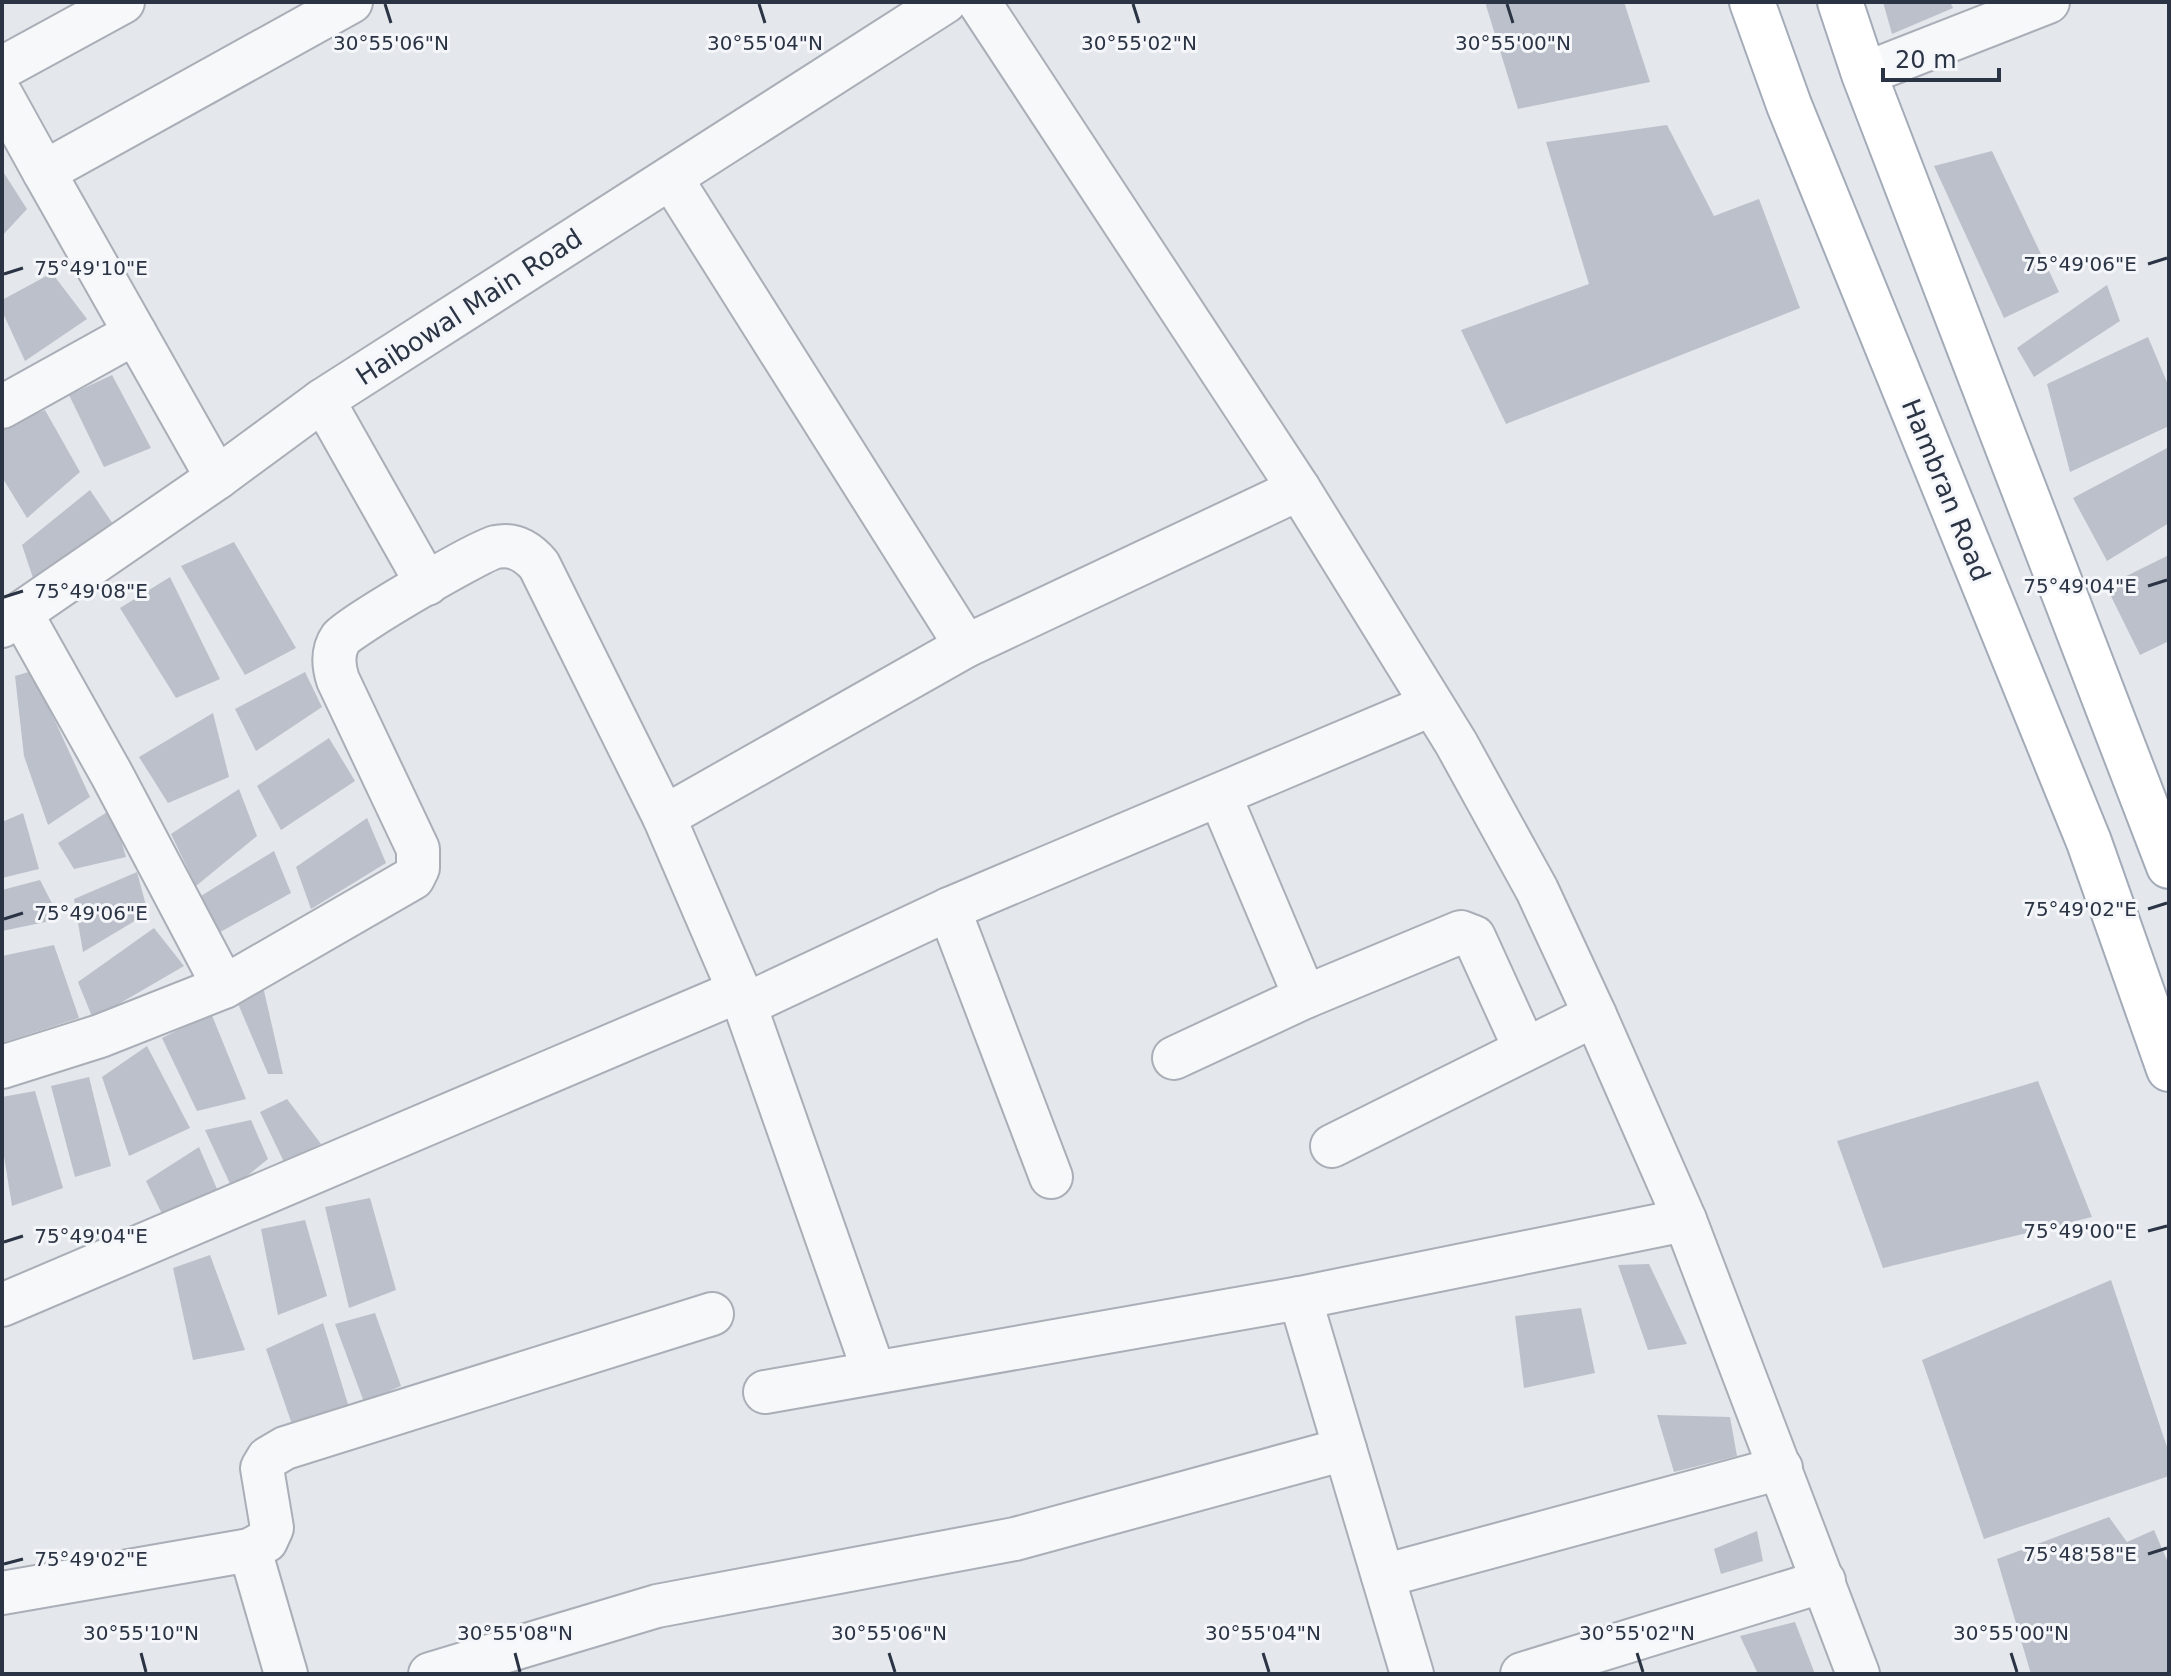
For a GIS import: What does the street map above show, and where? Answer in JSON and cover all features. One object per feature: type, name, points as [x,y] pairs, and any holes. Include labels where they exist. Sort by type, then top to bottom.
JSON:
[{"type":"main road","name":"Hambran Road","points":[[1752,2],[1789,105],[2089,842],[2169,1069]]},
{"type":"main road","points":[[1840,2],[1864,74],[2169,866]]},
{"type":"street","points":[[2,68],[123,2]]},
{"type":"street","points":[[44,172],[351,2]]},
{"type":"street","name":"Haibowal Main Road","points":[[12,620],[217,478],[323,400],[945,2]]},
{"type":"street","points":[[979,2],[1299,489],[1456,743],[1537,890],[1685,1220],[1858,1674]]},
{"type":"street","points":[[1864,74],[2048,2]]},
{"type":"street","points":[[2,96],[217,478]]},
{"type":"street","points":[[671,178],[966,646]]},
{"type":"street","points":[[2,407],[135,333]]},
{"type":"street","points":[[323,400],[427,584]]},
{"type":"street","points":[[664,817],[966,646],[1299,489]]},
{"type":"street","points":[[2,1067],[100,1036],[224,987],[413,878],[418,868],[418,849],[338,680],[334,652],[347,631],[427,584],[495,547],[518,548],[539,565],[664,817],[742,998],[874,1372]]},
{"type":"street","points":[[12,620],[112,775],[224,987]]},
{"type":"street","points":[[2,1305],[742,998],[1431,705]]},
{"type":"street","points":[[1220,796],[1305,997]]},
{"type":"street","points":[[949,909],[1051,1177]]},
{"type":"street","points":[[1174,1058],[1305,997],[1461,932],[1474,937],[1525,1049]]},
{"type":"street","points":[[1332,1146],[1595,1015]]},
{"type":"street","points":[[765,1392],[1300,1298],[1685,1220]]},
{"type":"street","points":[[1300,1298],[1412,1674]]},
{"type":"street","points":[[2,1593],[250,1550],[266,1541],[272,1528],[262,1468],[268,1458],[285,1448],[712,1314]]},
{"type":"street","points":[[430,1674],[657,1606],[1015,1539],[1345,1449]]},
{"type":"street","points":[[1383,1576],[1781,1468]]},
{"type":"street","points":[[250,1550],[286,1674]]},
{"type":"street","points":[[1522,1674],[1824,1581]]},
{"type":"building","points":[[1485,2],[1624,2],[1650,82],[1518,109]]},
{"type":"building","points":[[1883,2],[1950,2],[1953,8],[1892,34]]},
{"type":"building","points":[[1667,125],[1714,216],[1759,199],[1800,308],[1506,424],[1461,330],[1589,284],[1546,142]]},
{"type":"building","points":[[1992,151],[2059,292],[2004,318],[1934,166]]},
{"type":"building","points":[[2,170],[27,209],[2,236]]},
{"type":"building","points":[[52,273],[87,319],[25,361],[2,311],[2,300]]},
{"type":"building","points":[[2107,285],[2120,321],[2034,377],[2017,348]]},
{"type":"building","points":[[2148,337],[2169,387],[2169,426],[2070,472],[2047,384]]},
{"type":"building","points":[[112,375],[151,448],[104,467],[69,395]]},
{"type":"building","points":[[45,410],[80,472],[27,518],[2,477],[2,428]]},
{"type":"building","points":[[2169,447],[2169,523],[2107,561],[2073,498]]},
{"type":"building","points":[[90,490],[115,527],[33,578],[22,545]]},
{"type":"building","points":[[234,542],[296,648],[245,675],[181,566]]},
{"type":"building","points":[[2169,555],[2169,641],[2140,655],[2106,586]]},
{"type":"building","points":[[170,577],[220,679],[176,698],[120,608]]},
{"type":"building","points":[[32,671],[90,797],[48,825],[24,756],[15,676]]},
{"type":"building","points":[[305,672],[322,707],[256,751],[235,709]]},
{"type":"building","points":[[213,713],[229,777],[168,803],[139,757]]},
{"type":"building","points":[[329,738],[355,781],[281,830],[257,786]]},
{"type":"building","points":[[239,789],[257,836],[196,886],[171,834]]},
{"type":"building","points":[[112,809],[126,857],[74,869],[58,843]]},
{"type":"building","points":[[23,813],[39,869],[2,878],[2,822]]},
{"type":"building","points":[[367,818],[386,863],[311,909],[296,867]]},
{"type":"building","points":[[274,851],[291,893],[213,936],[196,899]]},
{"type":"building","points":[[137,872],[148,913],[83,952],[74,899]]},
{"type":"building","points":[[40,880],[60,919],[2,931],[2,890]]},
{"type":"building","points":[[154,928],[184,966],[93,1019],[78,982]]},
{"type":"building","points":[[54,945],[79,1018],[2,1043],[2,956]]},
{"type":"building","points":[[262,982],[283,1074],[268,1074],[236,999]]},
{"type":"building","points":[[211,1013],[246,1099],[197,1111],[162,1038]]},
{"type":"building","points":[[147,1046],[190,1128],[129,1156],[102,1077]]},
{"type":"building","points":[[89,1077],[111,1166],[75,1177],[51,1086]]},
{"type":"building","points":[[2038,1081],[2092,1217],[1883,1268],[1837,1141]]},
{"type":"building","points":[[35,1091],[63,1188],[12,1206],[2,1144],[2,1097]]},
{"type":"building","points":[[287,1099],[321,1144],[284,1162],[260,1112]]},
{"type":"building","points":[[251,1120],[268,1159],[232,1188],[205,1130]]},
{"type":"building","points":[[199,1147],[217,1189],[164,1218],[146,1181]]},
{"type":"building","points":[[370,1198],[396,1290],[349,1308],[325,1207]]},
{"type":"building","points":[[305,1220],[327,1296],[278,1315],[261,1229]]},
{"type":"building","points":[[210,1255],[245,1350],[193,1360],[173,1268]]},
{"type":"building","points":[[1649,1264],[1687,1344],[1648,1350],[1618,1265]]},
{"type":"building","points":[[2111,1280],[2169,1453],[2169,1476],[1984,1539],[1922,1360]]},
{"type":"building","points":[[1581,1308],[1595,1373],[1524,1388],[1515,1316]]},
{"type":"building","points":[[375,1313],[401,1386],[364,1402],[335,1324]]},
{"type":"building","points":[[323,1323],[351,1414],[295,1433],[266,1349]]},
{"type":"building","points":[[1657,1415],[1730,1417],[1737,1456],[1674,1472]]},
{"type":"building","points":[[2109,1517],[2127,1542],[2154,1530],[2169,1565],[2169,1674],[2031,1674],[1997,1559]]},
{"type":"building","points":[[1757,1531],[1763,1561],[1721,1574],[1714,1549]]},
{"type":"building","points":[[1795,1622],[1815,1674],[1758,1674],[1740,1636]]}]
